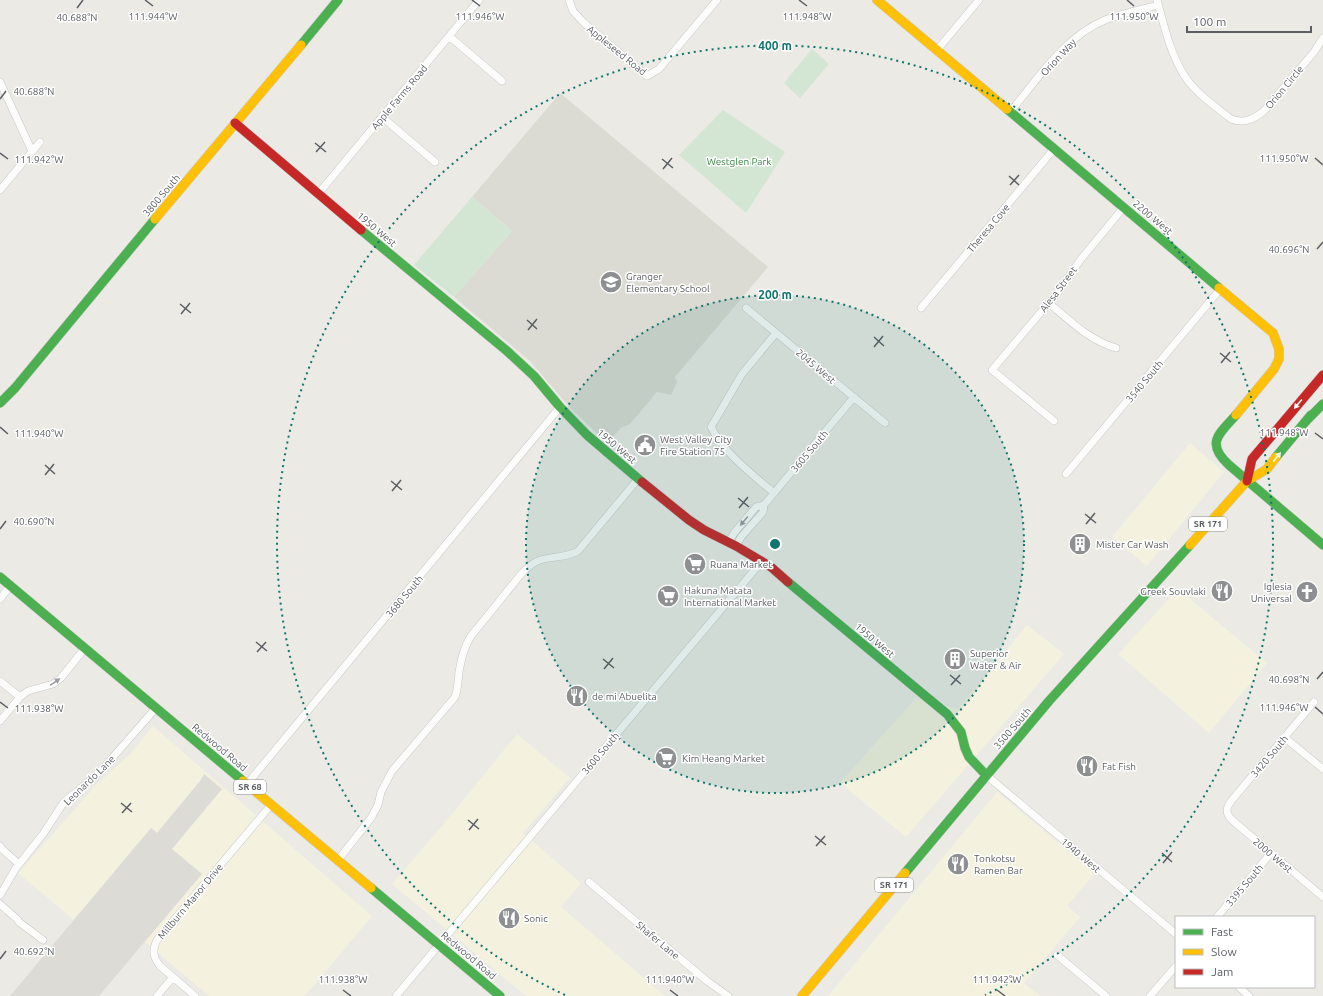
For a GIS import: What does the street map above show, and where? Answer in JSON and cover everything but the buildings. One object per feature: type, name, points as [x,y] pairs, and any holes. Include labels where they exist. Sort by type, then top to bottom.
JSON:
[{"type":"main road","name":"3800 South","points":[[0,403],[15,388],[338,0]]},
{"type":"main road","name":"2200 West","points":[[877,0],[1221,288],[1270,330],[1276,337],[1280,347],[1278,361],[1274,369],[1216,441],[1216,448],[1219,455],[1246,480]]},
{"type":"main road","name":"1950 West","points":[[235,123],[507,351],[534,376],[587,436],[638,479],[689,520],[704,530],[733,544],[771,567],[947,714],[961,732],[965,748],[969,756],[986,775]]},
{"type":"main road","name":"3500 South","points":[[1246,480],[1252,459],[1323,375]]},
{"type":"main road","name":"3500 South","points":[[802,996],[986,775],[1085,660],[1246,480],[1267,469],[1323,402]]},
{"type":"main road","points":[[1246,480],[1323,545]]},
{"type":"main road","name":"Redwood Road","points":[[0,577],[500,996]]},
{"type":"street","name":"Apple Farms Road","points":[[318,194],[479,0]]},
{"type":"street","name":"Appleseed Road","points":[[568,0],[574,11],[584,23],[647,76],[659,69],[715,0]]},
{"type":"street","points":[[937,50],[979,0]]},
{"type":"street","name":"Orion Circle","points":[[1158,3],[1173,53],[1184,77],[1205,98],[1235,121],[1248,121],[1257,117],[1264,111],[1314,52],[1323,38]]},
{"type":"street","name":"Orion Way","points":[[1010,112],[1057,55],[1083,32],[1104,21],[1158,3]]},
{"type":"street","points":[[449,36],[502,81]]},
{"type":"street","points":[[0,82],[32,151]]},
{"type":"street","points":[[382,117],[435,162]]},
{"type":"street","points":[[0,190],[40,142]]},
{"type":"street","name":"Theresa Cove","points":[[921,308],[1054,149]]},
{"type":"street","name":"Alesa Street","points":[[1054,421],[992,370],[1058,292],[1081,259],[1124,207]]},
{"type":"street","name":"3540 South","points":[[1066,474],[1221,288]]},
{"type":"street","points":[[1049,303],[1092,338],[1116,348]]},
{"type":"street","name":"2045 West","points":[[746,308],[885,423]]},
{"type":"street","points":[[774,493],[726,450],[717,439],[711,427],[742,374],[776,333]]},
{"type":"street","name":"3605 South","points":[[733,544],[734,533],[756,507],[764,505],[854,397]]},
{"type":"street","name":"3680 South","points":[[247,784],[560,407]]},
{"type":"street","points":[[338,860],[371,818],[392,772],[455,698],[458,689],[462,657],[471,636],[529,566],[539,560],[571,555],[578,551],[638,479]]},
{"type":"street","name":"3600 South","points":[[396,996],[762,561]]},
{"type":"street","points":[[0,599],[10,586]]},
{"type":"street","points":[[0,721],[20,697],[28,690],[53,684],[61,678],[85,648]]},
{"type":"street","points":[[0,681],[20,697]]},
{"type":"street","name":"3420 South","points":[[1227,811],[1228,805],[1314,702]]},
{"type":"street","name":"Leonardo Lane","points":[[0,895],[19,864],[43,834],[64,802],[92,779],[106,765],[156,708]]},
{"type":"street","points":[[1284,737],[1323,769]]},
{"type":"street","name":"1940 West","points":[[986,775],[1175,933]]},
{"type":"street","name":"Millburn Manor Drive","points":[[195,996],[155,961],[153,954],[154,946],[157,940],[271,805]]},
{"type":"street","name":"2000 West","points":[[1227,811],[1230,819],[1323,897]]},
{"type":"street","points":[[0,846],[2,850],[19,864]]},
{"type":"street","name":"3395 South","points":[[1218,916],[1270,853]]},
{"type":"street","name":"Shafer Lane","points":[[589,882],[707,981],[728,996]]},
{"type":"street","points":[[0,904],[17,919],[18,922],[43,940]]},
{"type":"street","points":[[1057,954],[1106,996]]},
{"type":"street","points":[[1150,996],[1175,967]]},
{"type":"street","points":[[157,996],[173,977]]},
{"type":"street","points":[[1240,988],[1249,996]]},
{"type":"shaded area","name":"Granger Elementary School","points":[[560,93],[768,267],[675,377],[677,382],[671,395],[657,392],[630,424],[621,428],[607,443],[572,410],[530,361],[454,297],[512,231],[472,197]]},
{"type":"shaded area","points":[[1190,443],[1224,472],[1147,566],[1112,537]]},
{"type":"shaded area","points":[[1178,589],[1267,663],[1209,733],[1118,654]]},
{"type":"shaded area","points":[[1027,625],[1064,654],[906,837],[840,783],[916,698],[958,709]]},
{"type":"shaded area","points":[[153,726],[372,916],[305,996],[209,996],[145,942],[99,996],[10,996],[74,920],[18,873],[96,785],[130,754]]},
{"type":"shaded area","points":[[517,734],[570,778],[523,833],[581,883],[561,907],[665,996],[526,996],[392,884],[447,820]]},
{"type":"shaded area","points":[[204,774],[222,789],[172,849],[202,874],[99,996],[10,996],[151,828],[157,833],[200,781]]},
{"type":"shaded area","points":[[997,792],[1095,873],[1067,906],[1080,917],[1024,983],[1040,996],[828,996]]},
{"type":"green space","points":[[812,49],[829,64],[800,98],[784,83]]},
{"type":"green space","name":"Westglen Park","points":[[723,110],[785,152],[746,213],[679,155]]},
{"type":"green space","points":[[472,197],[512,231],[454,297],[414,265]]},
{"type":"traffic: fast","points":[[301,45],[338,0]]},
{"type":"traffic: fast","points":[[1007,109],[1219,288]]},
{"type":"traffic: fast","points":[[0,403],[15,388],[155,219]]},
{"type":"traffic: fast","points":[[361,230],[507,351],[534,376],[560,407],[587,435],[642,482]]},
{"type":"traffic: fast","points":[[1306,421],[1323,404]]},
{"type":"traffic: fast","points":[[1236,415],[1220,433],[1217,439],[1216,445],[1222,457],[1229,465],[1323,545]]},
{"type":"traffic: fast","points":[[1276,457],[1311,415]]},
{"type":"traffic: fast","points":[[905,873],[1049,701],[1190,545]]},
{"type":"traffic: fast","points":[[0,577],[243,781]]},
{"type":"traffic: fast","points":[[788,582],[947,714],[961,732],[969,757],[986,775]]},
{"type":"traffic: fast","points":[[371,888],[500,996]]},
{"type":"traffic: slow","points":[[877,0],[1007,109]]},
{"type":"traffic: slow","points":[[155,219],[301,45]]},
{"type":"traffic: slow","points":[[1219,288],[1273,333],[1279,349],[1279,359],[1274,369],[1236,415]]},
{"type":"traffic: slow","points":[[1190,545],[1247,481],[1267,469],[1276,457]]},
{"type":"traffic: slow","points":[[243,781],[371,888]]},
{"type":"traffic: slow","points":[[802,996],[905,873]]},
{"type":"traffic: jam","points":[[235,123],[361,230]]},
{"type":"traffic: jam","points":[[1247,481],[1252,459],[1323,375]]},
{"type":"traffic: jam","points":[[642,482],[689,520],[704,530],[736,546],[771,567],[788,582]]},
{"type":"place","name":"Granger Elementary School","points":[[611,282]]},
{"type":"place","name":"West Valley City Fire Station 75","points":[[645,445]]},
{"type":"place","name":"Mister Car Wash","points":[[1080,544]]},
{"type":"place","name":"Ruana Market","points":[[695,564]]},
{"type":"place","name":"Greek Souvlaki","points":[[1222,591]]},
{"type":"place","name":"Iglesia Universal","points":[[1307,592]]},
{"type":"place","name":"Hakuna Matata International Market","points":[[668,596]]},
{"type":"place","name":"Superior Water & Air","points":[[955,659]]},
{"type":"place","name":"de mi Abuelita","points":[[577,696]]},
{"type":"place","name":"Kim Heang Market","points":[[666,758]]},
{"type":"place","name":"Fat Fish","points":[[1087,766]]},
{"type":"place","name":"Tonkotsu Ramen Bar","points":[[958,864]]},
{"type":"place","name":"Sonic","points":[[509,918]]}]
